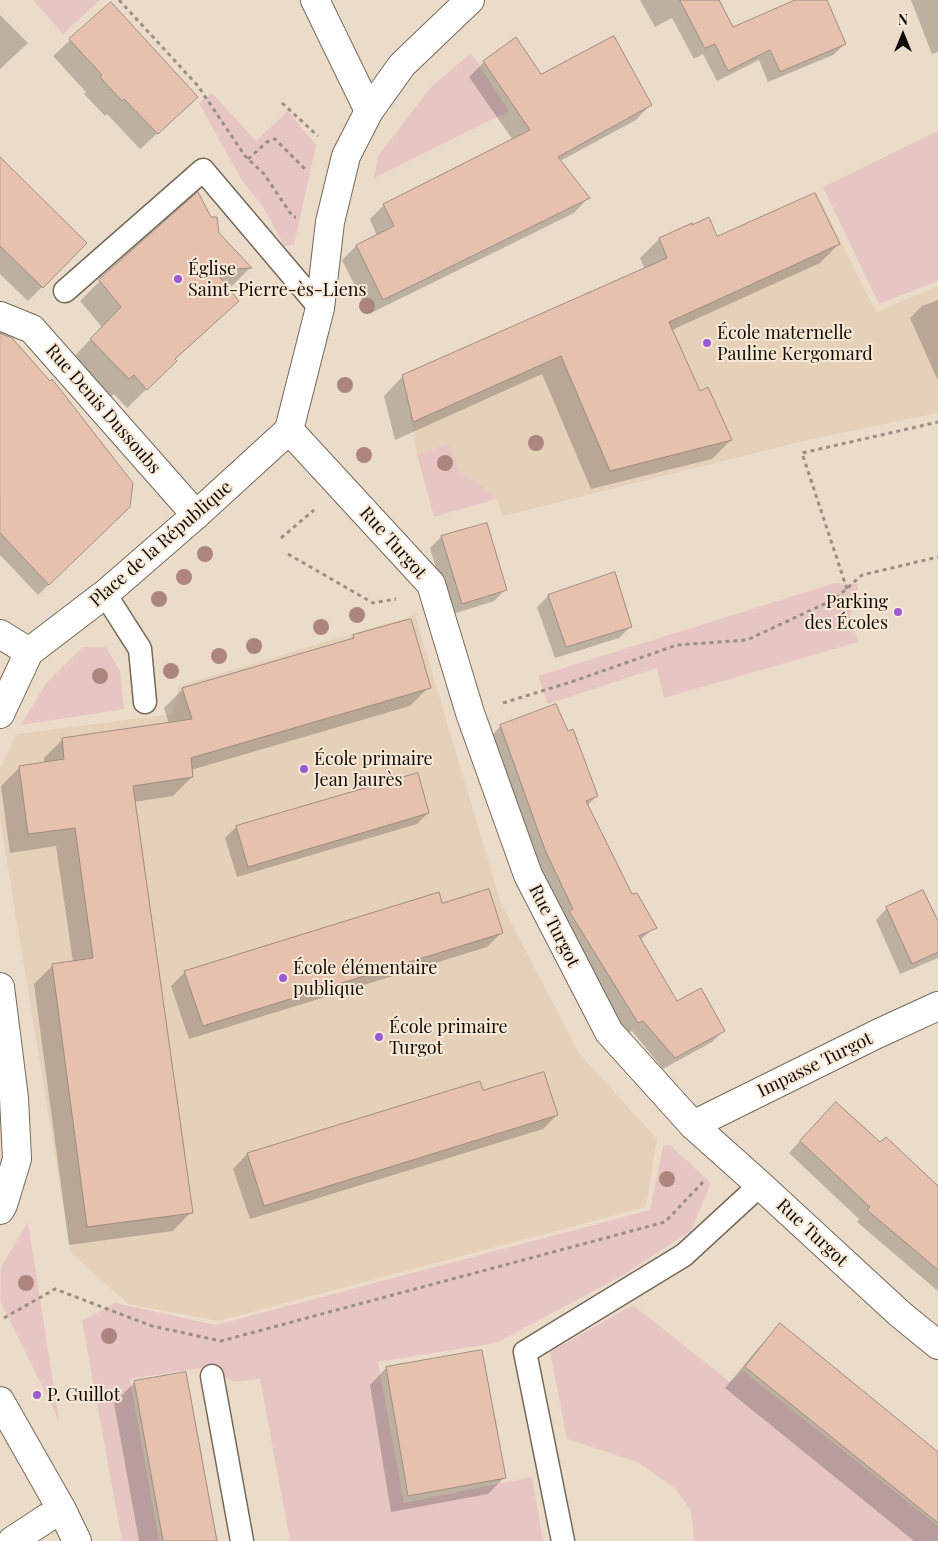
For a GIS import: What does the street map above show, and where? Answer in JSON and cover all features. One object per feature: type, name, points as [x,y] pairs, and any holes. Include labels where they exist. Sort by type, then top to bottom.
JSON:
[{"type":"street","points":[[316,0],[369,112]]},
{"type":"street","points":[[289,430],[320,308],[330,222],[346,156],[369,112],[402,65],[470,0]]},
{"type":"street","name":"Rue Denis Dussoubs","points":[[0,316],[32,329],[196,516]]},
{"type":"street","name":"Place de la République","points":[[29,652],[105,594],[196,516],[289,430]]},
{"type":"street","name":"Rue Turgot","points":[[289,430],[431,584],[470,713],[528,875],[609,1032],[693,1125],[900,1314],[938,1346]]},
{"type":"street","points":[[0,634],[29,652],[0,714]]},
{"type":"street","points":[[0,987],[14,1098],[17,1159],[0,1210]]},
{"type":"street","name":"Impasse Turgot","points":[[693,1125],[938,1006]]},
{"type":"street","points":[[0,1401],[62,1510],[77,1541]]},
{"type":"street","points":[[12,1541],[62,1510]]},
{"type":"lane","points":[[65,291],[203,170],[320,308]]},
{"type":"lane","points":[[105,594],[140,650],[144,702]]},
{"type":"lane","points":[[563,1541],[525,1352],[684,1255],[760,1185]]},
{"type":"lane","points":[[212,1376],[242,1541]]},
{"type":"path","points":[[119,0],[198,86],[248,159],[264,174],[292,217],[299,218]]},
{"type":"path","points":[[282,103],[299,120]]},
{"type":"path","points":[[248,159],[267,142],[275,139],[308,172]]},
{"type":"path","points":[[846,589],[802,453],[938,422]]},
{"type":"path","points":[[281,538],[316,508]]},
{"type":"path","points":[[288,554],[373,603],[434,593]]},
{"type":"path","points":[[500,704],[676,646],[747,640],[835,598],[862,575],[938,557]]},
{"type":"path","points":[[4,1318],[55,1289],[152,1326],[221,1341],[665,1222],[709,1175]]},
{"type":"shaded area","points":[[33,0],[100,0],[63,34]]},
{"type":"shaded area","points":[[471,53],[509,111],[374,178],[378,156],[431,87]]},
{"type":"shaded area","points":[[212,93],[256,141],[288,111],[316,145],[294,245],[284,246],[265,210],[241,179],[199,103]]},
{"type":"shaded area","points":[[938,131],[938,281],[879,304],[823,187]]},
{"type":"shaded area","name":"École maternelle Pauline Kergomard","points":[[817,193],[876,312],[938,286],[938,413],[807,440],[503,516],[495,496],[461,472],[448,445],[417,455],[404,374]]},
{"type":"shaded area","points":[[448,444],[461,472],[495,496],[496,499],[434,517],[417,455]]},
{"type":"shaded area","points":[[835,583],[857,584],[860,602],[850,613],[858,642],[664,698],[657,668],[548,704],[538,676]]},
{"type":"shaded area","name":"École élémentaire publique","points":[[415,615],[501,903],[579,1053],[657,1139],[646,1207],[218,1321],[128,1304],[71,1253],[0,819],[0,769],[16,734],[173,714],[179,686]]},
{"type":"shaded area","points":[[83,647],[106,647],[120,671],[124,709],[21,725],[46,683]]},
{"type":"shaded area","points":[[670,1145],[711,1183],[691,1231],[620,1277],[496,1343],[378,1362],[404,1503],[532,1477],[543,1541],[290,1541],[260,1379],[235,1382],[201,1368],[130,1379],[159,1541],[122,1541],[82,1321],[115,1303],[216,1325],[650,1210],[663,1146]]},
{"type":"shaded area","points":[[28,1222],[59,1420],[0,1301],[1,1267]]},
{"type":"shaded area","points":[[633,1305],[730,1382],[743,1371],[938,1526],[938,1541],[694,1541],[691,1511],[676,1489],[637,1462],[567,1439],[550,1352]]},
{"type":"building","points":[[680,0],[719,0],[733,27],[795,0],[827,0],[846,44],[780,72],[770,50],[728,71],[715,44],[705,48]]},
{"type":"building","points":[[111,2],[198,97],[158,134],[124,99],[122,101],[100,77],[102,75],[69,39]]},
{"type":"building","points":[[614,36],[652,105],[558,157],[590,198],[383,300],[356,245],[394,226],[383,204],[530,130],[483,61],[516,37],[541,74]]},
{"type":"building","points":[[0,157],[87,243],[43,288],[0,246]]},
{"type":"building","name":"Église Saint-Pierre-ès-Liens","points":[[198,192],[211,217],[217,217],[219,233],[252,268],[214,270],[239,301],[175,359],[177,361],[147,390],[134,375],[129,379],[90,339],[121,307],[99,280]]},
{"type":"building","points":[[815,193],[840,244],[669,322],[700,391],[708,387],[732,440],[610,471],[561,356],[413,422],[402,375],[667,258],[659,238],[692,223],[692,225],[709,217],[717,236]]},
{"type":"building","points":[[0,333],[12,338],[50,381],[52,379],[133,483],[130,507],[49,585],[0,533]]},
{"type":"building","points":[[487,523],[507,590],[462,604],[441,536]]},
{"type":"building","points":[[615,572],[632,627],[566,647],[548,595]]},
{"type":"building","points":[[411,619],[431,688],[191,758],[193,777],[133,786],[193,1213],[87,1227],[52,964],[93,958],[75,828],[28,834],[19,766],[64,759],[62,738],[192,719],[182,688],[354,638],[353,635]]},
{"type":"building","points":[[556,704],[568,731],[573,729],[598,796],[586,801],[632,894],[637,893],[657,928],[639,936],[677,1001],[701,988],[725,1031],[675,1058],[643,1021],[638,1023],[569,911],[573,909],[545,850],[500,725]]},
{"type":"building","points":[[418,773],[429,813],[248,867],[236,826]]},
{"type":"building","points":[[489,889],[503,933],[203,1026],[184,971],[439,892],[442,903]]},
{"type":"building","points":[[923,890],[938,921],[938,952],[912,964],[886,907]]},
{"type":"building","points":[[544,1072],[558,1115],[264,1206],[247,1153],[480,1081],[483,1090]]},
{"type":"building","points":[[836,1102],[880,1142],[886,1137],[938,1186],[938,1270],[867,1210],[870,1207],[800,1141]]},
{"type":"building","points":[[780,1323],[938,1452],[938,1523],[745,1367]]},
{"type":"building","points":[[482,1350],[506,1478],[408,1496],[386,1367]]},
{"type":"building","points":[[186,1372],[217,1541],[163,1541],[134,1381]]},
{"type":"place","name":"Église Saint-Pierre-ès-Liens","points":[[178,279]]},
{"type":"place","name":"École maternelle Pauline Kergomard","points":[[707,343]]},
{"type":"place","name":"Parking des Écoles","points":[[898,612]]},
{"type":"place","name":"École primaire Jean Jaurès","points":[[304,769]]},
{"type":"place","name":"École élémentaire publique","points":[[283,978]]},
{"type":"place","name":"École primaire Turgot","points":[[379,1037]]},
{"type":"place","name":"P. Guillot","points":[[37,1395]]}]
